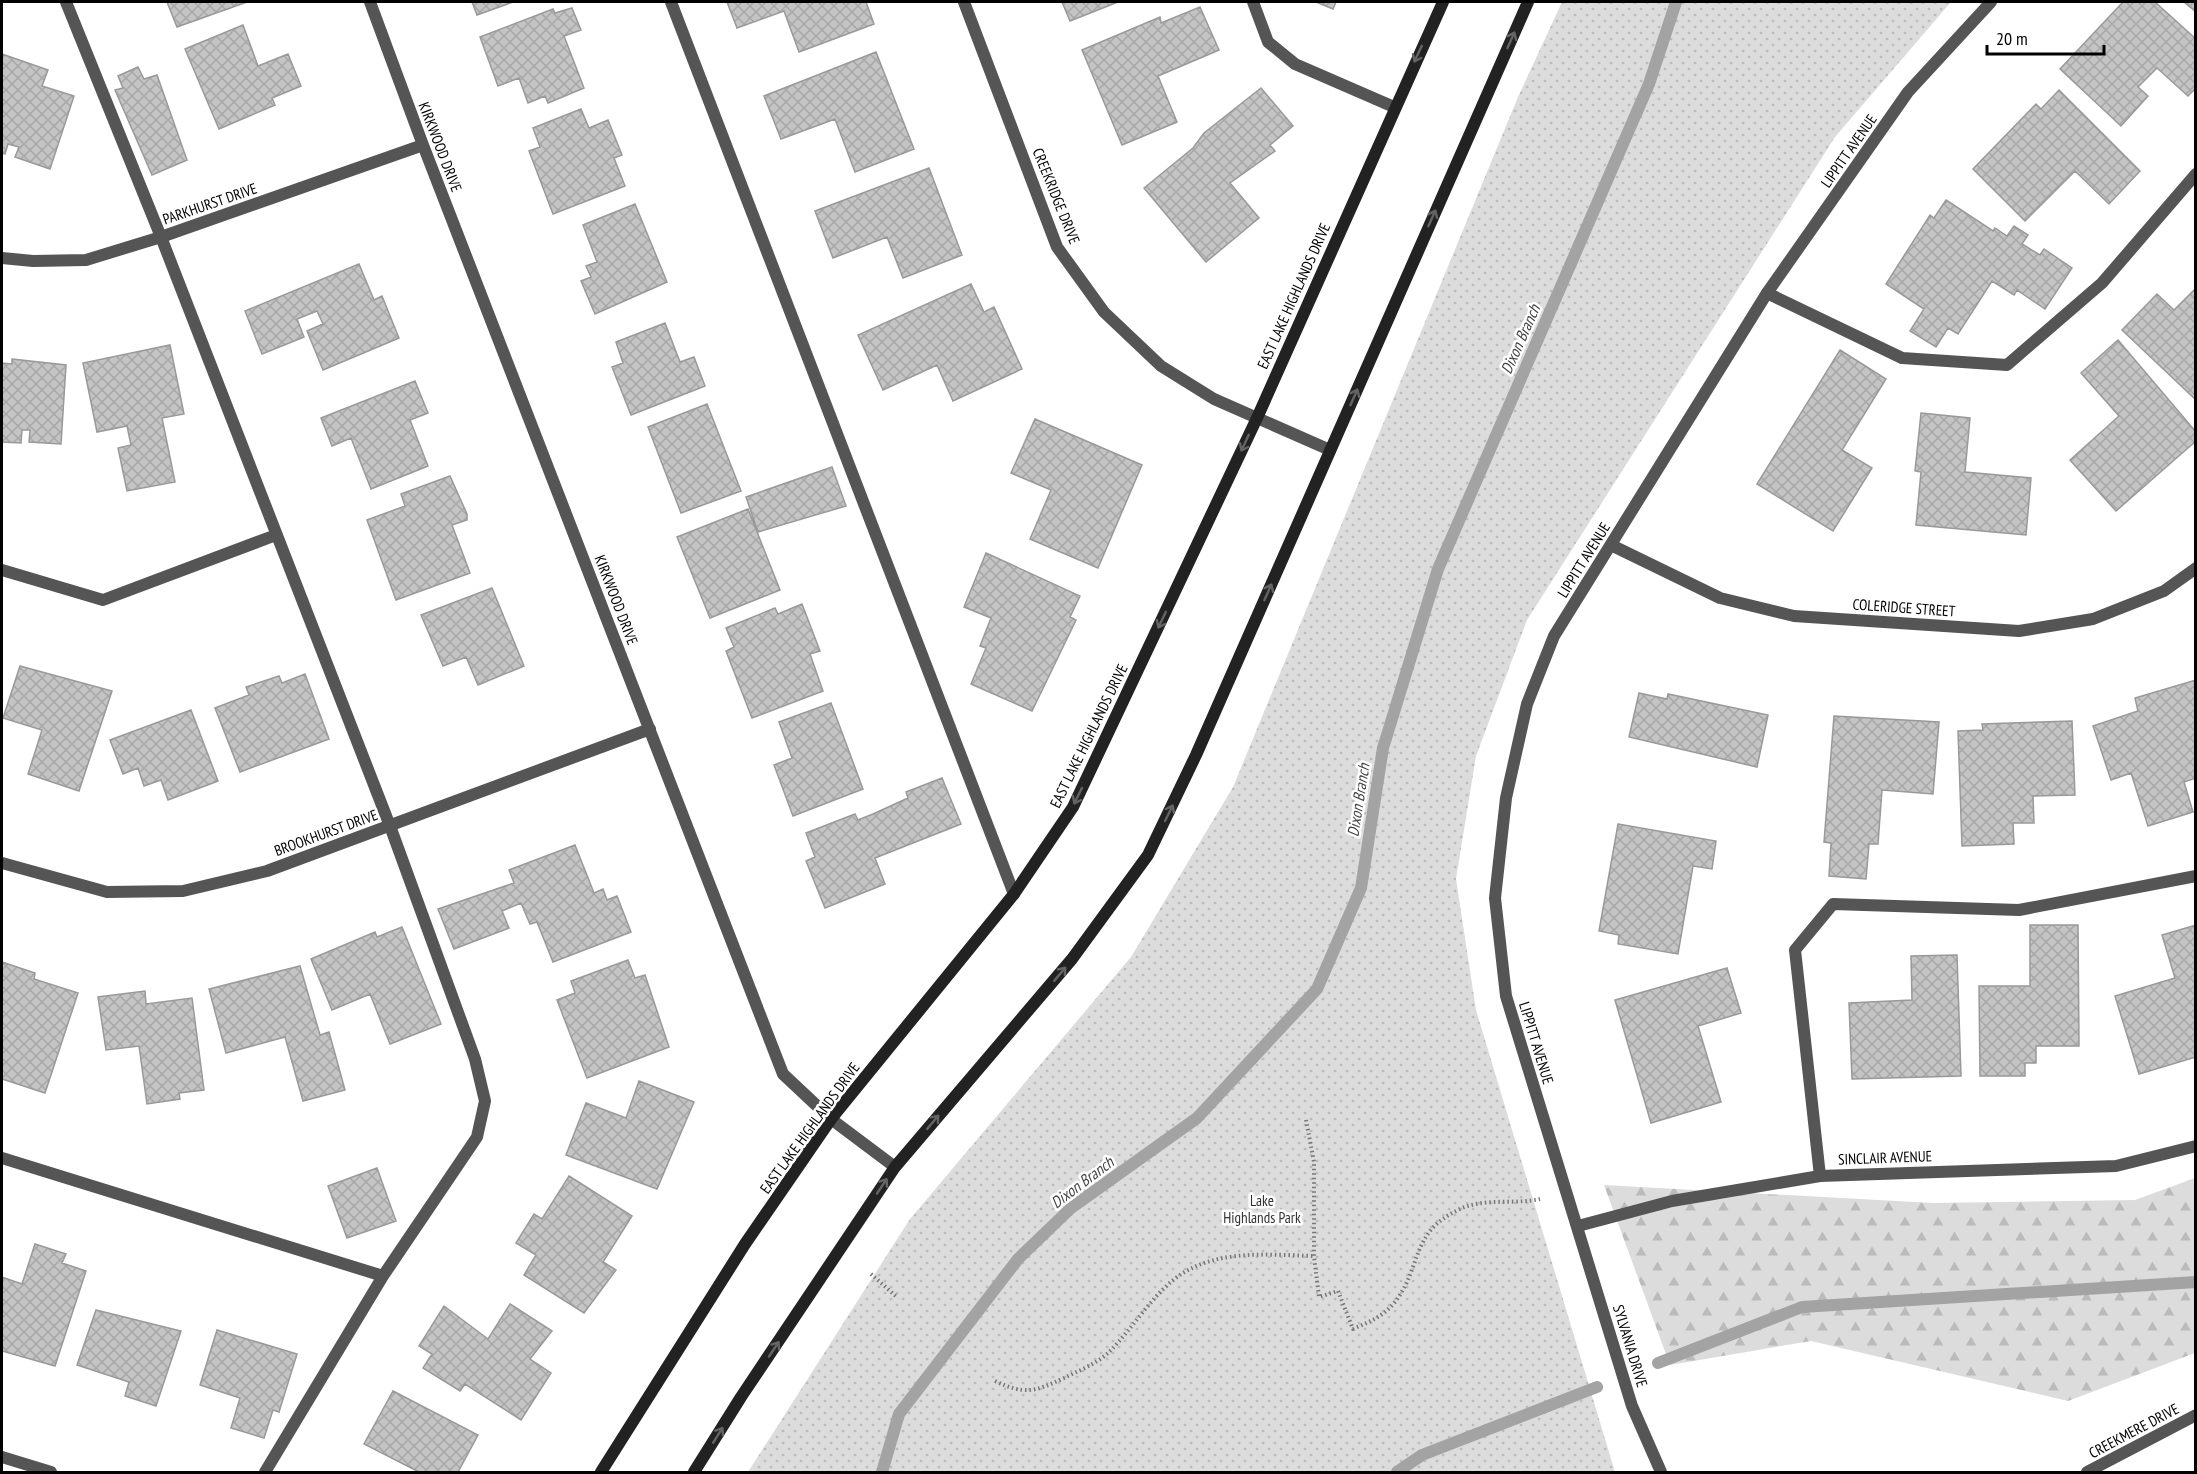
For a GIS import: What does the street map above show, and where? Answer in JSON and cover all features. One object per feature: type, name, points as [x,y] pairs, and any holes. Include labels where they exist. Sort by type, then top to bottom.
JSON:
[{"type":"main road","name":"EAST LAKE HIGHLANDS DRIVE","points":[[602,1473],[745,1244],[831,1119],[1014,894],[1072,807],[1257,418],[1394,107],[1443,2]]},
{"type":"main road","points":[[694,1473],[741,1397],[895,1167],[1072,958],[1148,855],[1196,755],[1528,2]]},
{"type":"street","points":[[66,2],[161,237],[390,826],[475,1059],[485,1101],[477,1137],[383,1276],[265,1473]]},
{"type":"street","name":"KIRKWOOD DRIVE","points":[[370,2],[423,145],[783,1074],[831,1119],[895,1167]]},
{"type":"street","points":[[671,2],[1014,894]]},
{"type":"street","name":"CREEKRIDGE DRIVE","points":[[964,2],[1057,247],[1104,312],[1161,366],[1214,399],[1330,450]]},
{"type":"street","points":[[1253,2],[1268,42],[1295,64],[1394,107]]},
{"type":"street","name":"LIPPITT AVENUE","points":[[1578,1226],[1506,996],[1495,898],[1506,798],[1527,704],[1554,636],[1767,292],[1908,92],[1991,2]]},
{"type":"street","name":"PARKHURST DRIVE","points":[[2,258],[33,261],[86,260],[161,237],[423,145]]},
{"type":"street","points":[[1767,292],[1902,358],[2007,365],[2102,284],[2196,174]]},
{"type":"street","points":[[2,570],[103,600],[276,535]]},
{"type":"street","name":"COLERIDGE STREET","points":[[1611,545],[1720,598],[1794,616],[2019,631],[2093,620],[2164,591],[2196,568]]},
{"type":"street","name":"BROOKHURST DRIVE","points":[[2,863],[107,892],[183,891],[267,871],[650,729]]},
{"type":"street","points":[[1820,1176],[1795,950],[1833,904],[2019,910],[2196,876]]},
{"type":"street","name":"SINCLAIR AVENUE","points":[[1578,1226],[1672,1201],[1820,1176],[2116,1166],[2196,1146]]},
{"type":"street","points":[[2,1158],[383,1276]]},
{"type":"street","name":"SYLVANIA DRIVE","points":[[1578,1226],[1632,1406],[1661,1473]]},
{"type":"street","name":"CREEKMERE DRIVE","points":[[2087,1473],[2196,1415]]},
{"type":"street","points":[[2,1457],[51,1473]]},
{"type":"path","points":[[1306,1120],[1314,1162],[1314,1256],[1319,1297],[1338,1291],[1353,1329],[1379,1318],[1395,1302],[1407,1280],[1418,1248],[1433,1226],[1459,1209],[1480,1203],[1535,1200],[1567,1194]]},
{"type":"path","points":[[995,1381],[1016,1390],[1038,1391],[1106,1355],[1155,1300],[1183,1273],[1224,1257],[1314,1256]]},
{"type":"path","points":[[871,1274],[898,1298]]},
{"type":"green space","name":"Lake Highlands Park","points":[[1562,2],[1951,2],[1835,137],[1527,620],[1476,756],[1456,879],[1476,1010],[1615,1472],[748,1472],[910,1219],[1131,957],[1233,787],[1518,97]]},
{"type":"green space","points":[[2195,1178],[2195,1353],[2068,1401],[1811,1341],[1670,1365],[1604,1185],[1933,1203],[2135,1200]]},
{"type":"building","points":[[167,2],[247,2],[177,27]]},
{"type":"building","points":[[472,2],[513,2],[477,15]]},
{"type":"building","points":[[727,2],[866,2],[874,24],[799,52],[784,11],[737,28]]},
{"type":"building","points":[[1062,2],[1118,2],[1070,21]]},
{"type":"building","points":[[1316,2],[1336,2],[1333,9]]},
{"type":"building","points":[[2123,2],[2155,2],[2196,39],[2196,88],[2188,96],[2157,68],[2138,87],[2148,96],[2121,126],[2060,69]]},
{"type":"building","points":[[2184,2],[2196,2],[2196,12]]},
{"type":"building","points":[[1200,7],[1219,50],[1158,76],[1177,122],[1122,145],[1082,50],[1160,17],[1161,23]]},
{"type":"building","points":[[572,8],[581,30],[564,36],[584,88],[548,103],[545,96],[528,103],[519,78],[498,86],[480,37],[553,9],[555,13]]},
{"type":"building","points":[[243,25],[258,66],[288,54],[301,86],[272,98],[275,105],[219,129],[185,49]]},
{"type":"building","points":[[876,52],[914,149],[855,172],[835,119],[781,139],[764,96]]},
{"type":"building","points":[[2,54],[48,70],[42,86],[74,96],[50,169],[15,157],[19,147],[8,144],[5,154],[2,153]]},
{"type":"building","points":[[138,67],[144,79],[157,75],[187,160],[152,175],[115,90],[123,88],[118,76]]},
{"type":"building","points":[[1261,88],[1293,126],[1270,145],[1275,151],[1230,183],[1259,218],[1206,262],[1144,188],[1193,148],[1204,133]]},
{"type":"building","points":[[2059,90],[2140,171],[2109,204],[2075,171],[2025,221],[1973,169],[2036,104],[2041,109]]},
{"type":"building","points":[[581,109],[589,128],[608,120],[622,155],[614,158],[625,186],[553,214],[529,151],[540,147],[533,128]]},
{"type":"building","points":[[929,168],[962,255],[903,278],[887,237],[833,258],[815,211]]},
{"type":"building","points":[[1946,200],[1993,231],[1995,228],[2007,236],[2014,226],[2028,235],[2022,244],[2040,255],[2044,249],[2072,268],[2045,309],[2017,290],[2014,295],[1992,281],[1958,334],[1948,328],[1936,347],[1910,331],[1924,309],[1886,284],[1930,215],[1934,218]]},
{"type":"building","points":[[635,204],[667,282],[595,314],[581,281],[591,277],[586,266],[597,262],[583,225]]},
{"type":"building","points":[[359,264],[374,300],[382,296],[399,338],[323,370],[307,331],[323,324],[317,311],[297,319],[304,337],[262,354],[245,311]]},
{"type":"building","points":[[971,284],[984,312],[994,307],[1022,369],[953,401],[937,365],[883,390],[858,335]]},
{"type":"building","points":[[2196,288],[2196,400],[2122,330],[2157,294],[2174,310]]},
{"type":"building","points":[[665,323],[680,362],[694,357],[705,386],[631,415],[612,367],[623,363],[616,342]]},
{"type":"building","points":[[2118,340],[2196,432],[2196,441],[2116,511],[2070,460],[2119,416],[2081,373]]},
{"type":"building","points":[[170,345],[184,414],[162,418],[175,482],[127,491],[118,448],[131,445],[127,426],[97,432],[83,363]]},
{"type":"building","points":[[1840,350],[1886,379],[1842,450],[1872,468],[1833,531],[1757,484]]},
{"type":"building","points":[[12,359],[66,365],[61,444],[29,442],[30,430],[22,430],[21,443],[2,442],[2,363],[12,364]]},
{"type":"building","points":[[415,381],[428,413],[410,420],[428,466],[371,489],[351,438],[332,446],[321,418]]},
{"type":"building","points":[[707,404],[741,491],[681,513],[648,427]]},
{"type":"building","points":[[1921,413],[1970,418],[1965,472],[2031,478],[2026,535],[1916,525],[1921,472],[1915,471]]},
{"type":"building","points":[[1035,419],[1142,465],[1098,568],[1030,539],[1051,490],[1011,473]]},
{"type":"building","points":[[832,467],[846,506],[758,532],[746,497]]},
{"type":"building","points":[[450,476],[467,514],[467,520],[452,525],[470,573],[396,600],[367,520],[405,506],[401,494]]},
{"type":"building","points":[[748,509],[780,590],[710,618],[677,537]]},
{"type":"building","points":[[986,553],[1080,596],[1070,617],[1076,620],[1032,711],[971,684],[986,648],[980,646],[991,618],[964,607]]},
{"type":"building","points":[[492,588],[524,666],[478,685],[466,657],[443,666],[421,615]]},
{"type":"building","points":[[802,604],[820,651],[810,654],[823,691],[752,718],[726,651],[734,647],[726,628],[775,608],[778,614]]},
{"type":"building","points":[[20,666],[112,691],[79,791],[28,774],[42,730],[3,718]]},
{"type":"building","points":[[305,674],[329,739],[240,772],[215,708],[249,695],[246,687],[279,676],[282,683]]},
{"type":"building","points":[[2196,680],[2196,778],[2184,782],[2193,812],[2148,826],[2131,773],[2111,780],[2093,726],[2138,711],[2135,698]]},
{"type":"building","points":[[1639,693],[1667,699],[1668,694],[1768,715],[1757,767],[1629,737]]},
{"type":"building","points":[[831,703],[863,789],[793,816],[774,765],[792,758],[779,722]]},
{"type":"building","points":[[191,710],[218,781],[168,800],[161,780],[144,786],[138,768],[123,774],[110,740]]},
{"type":"building","points":[[1834,716],[1939,722],[1933,794],[1882,790],[1878,844],[1869,844],[1866,879],[1829,876],[1831,843],[1824,842]]},
{"type":"building","points":[[2072,721],[2075,795],[2033,796],[2034,823],[2013,823],[2014,844],[1962,846],[1958,731],[1983,730],[1982,724]]},
{"type":"building","points":[[942,778],[961,824],[875,858],[885,884],[825,908],[806,861],[815,857],[806,833],[855,814],[858,820],[873,814],[908,798],[906,792]]},
{"type":"building","points":[[1618,824],[1716,841],[1712,869],[1693,866],[1678,954],[1618,944],[1619,935],[1599,931]]},
{"type":"building","points":[[575,845],[594,893],[603,889],[607,900],[617,896],[631,932],[553,962],[537,922],[530,924],[521,903],[502,911],[509,928],[454,949],[438,909],[514,883],[509,870]]},
{"type":"building","points":[[2030,925],[2078,925],[2079,1046],[2036,1046],[2036,1063],[2025,1063],[2025,1076],[1980,1076],[1979,986],[2030,986]]},
{"type":"building","points":[[2196,925],[2196,1057],[2139,1074],[2115,996],[2175,978],[2162,935]]},
{"type":"building","points":[[402,927],[441,1024],[390,1044],[370,994],[332,1010],[311,959],[375,932],[377,937]]},
{"type":"building","points":[[1957,955],[1961,1076],[1852,1079],[1849,1003],[1912,1000],[1911,956]]},
{"type":"building","points":[[628,960],[635,978],[645,975],[669,1047],[587,1078],[557,1000],[575,993],[571,981]]},
{"type":"building","points":[[2,962],[35,973],[34,979],[78,993],[45,1093],[2,1079]]},
{"type":"building","points":[[300,966],[320,1035],[329,1032],[345,1090],[303,1101],[285,1037],[226,1053],[209,989]]},
{"type":"building","points":[[1727,968],[1741,1013],[1698,1026],[1721,1102],[1651,1123],[1615,1000]]},
{"type":"building","points":[[145,991],[146,1004],[192,998],[204,1090],[179,1093],[180,1099],[147,1104],[139,1046],[106,1050],[98,997]]},
{"type":"building","points":[[639,1081],[694,1102],[657,1189],[566,1155],[586,1103],[626,1118]]},
{"type":"building","points":[[377,1168],[396,1221],[347,1238],[328,1186]]},
{"type":"building","points":[[569,1176],[632,1216],[603,1262],[616,1270],[584,1313],[524,1275],[536,1255],[516,1243],[534,1214],[542,1219]]},
{"type":"building","points":[[35,1244],[66,1254],[62,1263],[86,1271],[55,1366],[2,1351],[2,1277],[22,1284]]},
{"type":"building","points":[[510,1304],[552,1331],[530,1359],[551,1373],[521,1420],[465,1384],[460,1391],[423,1368],[432,1354],[419,1346],[444,1306],[488,1339]]},
{"type":"building","points":[[96,1310],[181,1331],[156,1406],[125,1396],[129,1382],[77,1365]]},
{"type":"building","points":[[217,1330],[297,1354],[279,1412],[273,1410],[264,1438],[231,1428],[240,1398],[200,1385]]},
{"type":"building","points":[[393,1391],[478,1435],[458,1472],[419,1472],[364,1444]]},
{"type":"waterway","name":"Dixon Branch","points":[[882,1472],[899,1414],[1018,1259],[1071,1208],[1197,1118],[1317,989],[1361,888],[1383,748],[1438,569],[1649,84],[1676,2]]},
{"type":"waterway","points":[[1658,1363],[1802,1307],[2196,1282]]},
{"type":"waterway","points":[[1397,1472],[1422,1455],[1597,1387]]}]
